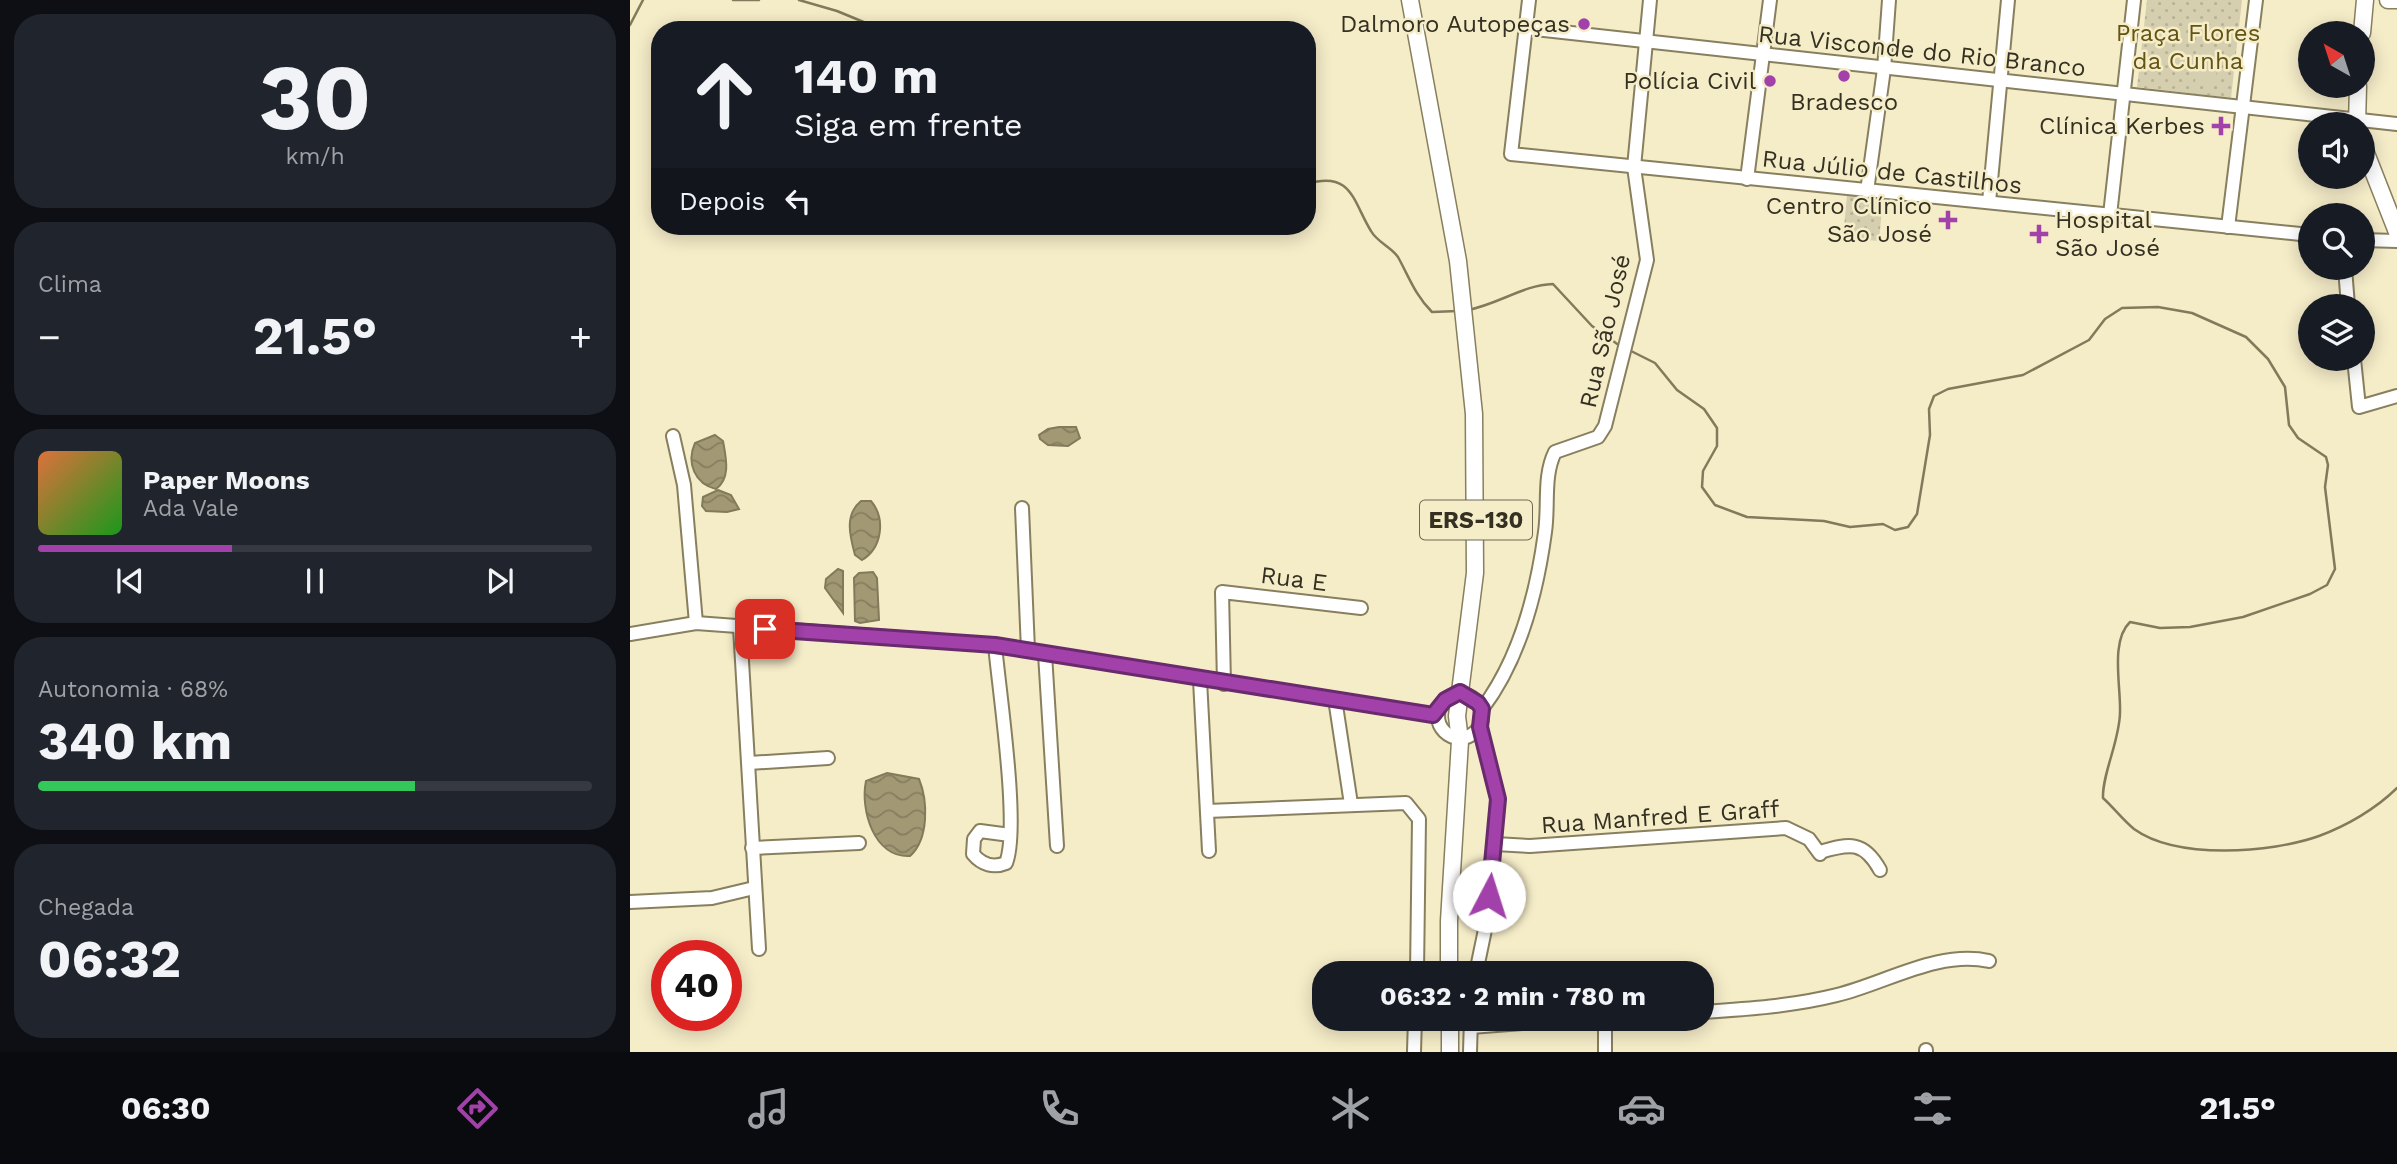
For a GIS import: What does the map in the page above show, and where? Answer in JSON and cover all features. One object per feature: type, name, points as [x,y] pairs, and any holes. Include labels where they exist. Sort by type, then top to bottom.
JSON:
[{"type":"main road","name":"ERS-130","points":[[1410,0],[1461,281],[1477,460],[1473,605],[1457,716],[1460,741],[1449,961]]},
{"type":"main road","points":[[2363,21],[2364,0]]},
{"type":"main road","points":[[2388,0],[2397,0]]},
{"type":"main road","points":[[2375,176],[2397,232]]},
{"type":"main road","points":[[1450,1031],[1450,1052]]},
{"type":"street","points":[[1526,28],[1529,0]]},
{"type":"street","name":"Rua São José","points":[[1482,709],[1506,670],[1532,596],[1545,531],[1549,464],[1555,452],[1598,437],[1605,426],[1647,260],[1634,167],[1650,0]]},
{"type":"street","points":[[1747,179],[1765,56],[1770,0]]},
{"type":"street","points":[[1867,191],[1884,69],[1889,0]]},
{"type":"street","points":[[1989,202],[2003,83],[2008,0]]},
{"type":"street","points":[[2110,215],[2134,0]]},
{"type":"street","points":[[2228,227],[2245,108],[2256,0]]},
{"type":"street","name":"Rua Visconde do Rio Branco","points":[[1526,28],[2298,115]]},
{"type":"street","name":"Rua Júlio de Castilhos","points":[[1526,28],[1511,154],[2298,235]]},
{"type":"street","name":"Rua Visconde do Rio Branco","points":[[2375,123],[2397,124]]},
{"type":"street","points":[[2375,240],[2397,241]]},
{"type":"street","points":[[2355,371],[2359,407],[2397,396]]},
{"type":"street","points":[[673,436],[684,485],[696,623]]},
{"type":"street","points":[[1021,508],[1028,650]]},
{"type":"street","name":"Rua E","points":[[1224,684],[1222,592],[1361,608]]},
{"type":"street","points":[[630,634],[696,623],[995,645],[1224,684],[1433,715],[1445,700],[1460,692],[1478,703],[1482,709],[1480,727],[1498,799],[1487,920],[1478,961]]},
{"type":"street","points":[[740,626],[759,949]]},
{"type":"street","points":[[995,645],[1010,835]]},
{"type":"street","points":[[1045,654],[1057,846]]},
{"type":"street","points":[[1200,680],[1209,851]]},
{"type":"street","points":[[1335,699],[1351,804]]},
{"type":"street","points":[[1437,712],[1438,723],[1460,741],[1480,727]]},
{"type":"street","points":[[748,763],[828,758]]},
{"type":"street","points":[[1207,811],[1406,803],[1419,819],[1417,961]]},
{"type":"street","name":"Rua Manfred E Graff","points":[[1494,844],[1530,846],[1786,828],[1809,839],[1820,853],[1843,846],[1863,848],[1871,853],[1880,870]]},
{"type":"street","points":[[752,848],[859,843]]},
{"type":"street","points":[[630,902],[712,898],[754,888]]},
{"type":"street","points":[[1714,1011],[1800,1003],[1838,995],[1950,959],[1989,961]]},
{"type":"street","points":[[1414,1052],[1415,1031]]},
{"type":"street","points":[[1471,1031],[1471,1052]]},
{"type":"street","points":[[1605,1031],[1605,1052]]},
{"type":"green space","name":"Praça Flores da Cunha","points":[[2147,0],[2242,0],[2231,98],[2137,87]]},
{"type":"green space","points":[[2199,49],[2219,51],[2215,85],[2195,82]]},
{"type":"green space","points":[[1847,195],[1883,198],[1879,241],[1843,238]]},
{"type":"water","points":[[1076,427],[1080,438],[1068,446],[1048,445],[1040,439],[1039,435],[1048,429]]},
{"type":"water","points":[[715,435],[723,441],[726,467],[724,479],[716,489],[698,478],[692,465],[695,443]]},
{"type":"water","points":[[718,490],[731,495],[739,509],[727,512],[706,511],[702,506],[703,497]]},
{"type":"water","points":[[861,501],[871,501],[876,508],[880,524],[878,541],[869,555],[862,560],[855,555],[850,526],[852,513]]},
{"type":"water","points":[[838,569],[843,571],[843,613],[825,588],[826,579]]},
{"type":"water","points":[[873,572],[877,578],[879,620],[860,623],[855,621],[854,578],[859,573]]},
{"type":"water","points":[[887,773],[919,779],[922,788],[924,830],[910,856],[898,855],[887,849],[872,830],[868,818],[865,805],[866,781]]},
{"type":"waterway","points":[[630,25],[643,0]]},
{"type":"waterway","points":[[733,0],[759,0]]},
{"type":"waterway","points":[[799,0],[861,21]]},
{"type":"waterway","points":[[1316,182],[1333,181],[1349,191],[1374,235],[1398,257],[1417,292],[1432,312],[1458,311]]},
{"type":"waterway","points":[[1468,310],[1531,288],[1553,284],[1592,326],[1620,346]]},
{"type":"waterway","points":[[1629,350],[1655,363],[1677,390],[1704,409],[1717,428],[1717,446],[1703,471],[1702,487],[1715,505],[1747,517],[1824,521],[1850,527],[1883,524],[1895,530],[1908,527],[1917,514],[1930,435],[1929,409],[1934,396],[1948,389],[2023,375],[2089,340],[2105,319],[2122,308],[2158,307],[2192,313],[2246,337],[2268,359],[2285,387],[2289,425],[2298,438],[2326,457],[2328,465],[2325,487],[2335,569],[2327,585],[2310,594],[2243,617],[2190,627],[2160,628],[2130,622],[2124,630],[2118,652],[2119,723],[2105,778],[2103,798],[2134,829],[2152,839],[2174,846],[2225,850],[2276,846],[2319,836],[2360,816],[2397,788]]},
{"type":"place","name":"Dalmoro Autopeças","points":[[1584,24]]},
{"type":"place","name":"Bradesco","points":[[1844,76]]},
{"type":"place","name":"Polícia Civil","points":[[1770,81]]},
{"type":"place","name":"Clínica Kerbes","points":[[2221,126]]},
{"type":"place","name":"Centro Clínico São José","points":[[1948,220]]},
{"type":"place","name":"Hospital São José","points":[[2039,234]]},
{"type":"route","points":[[765,629],[995,645],[1224,684],[1433,715],[1445,700],[1460,692],[1478,703],[1482,709],[1480,727],[1498,799],[1489,896]]}]
